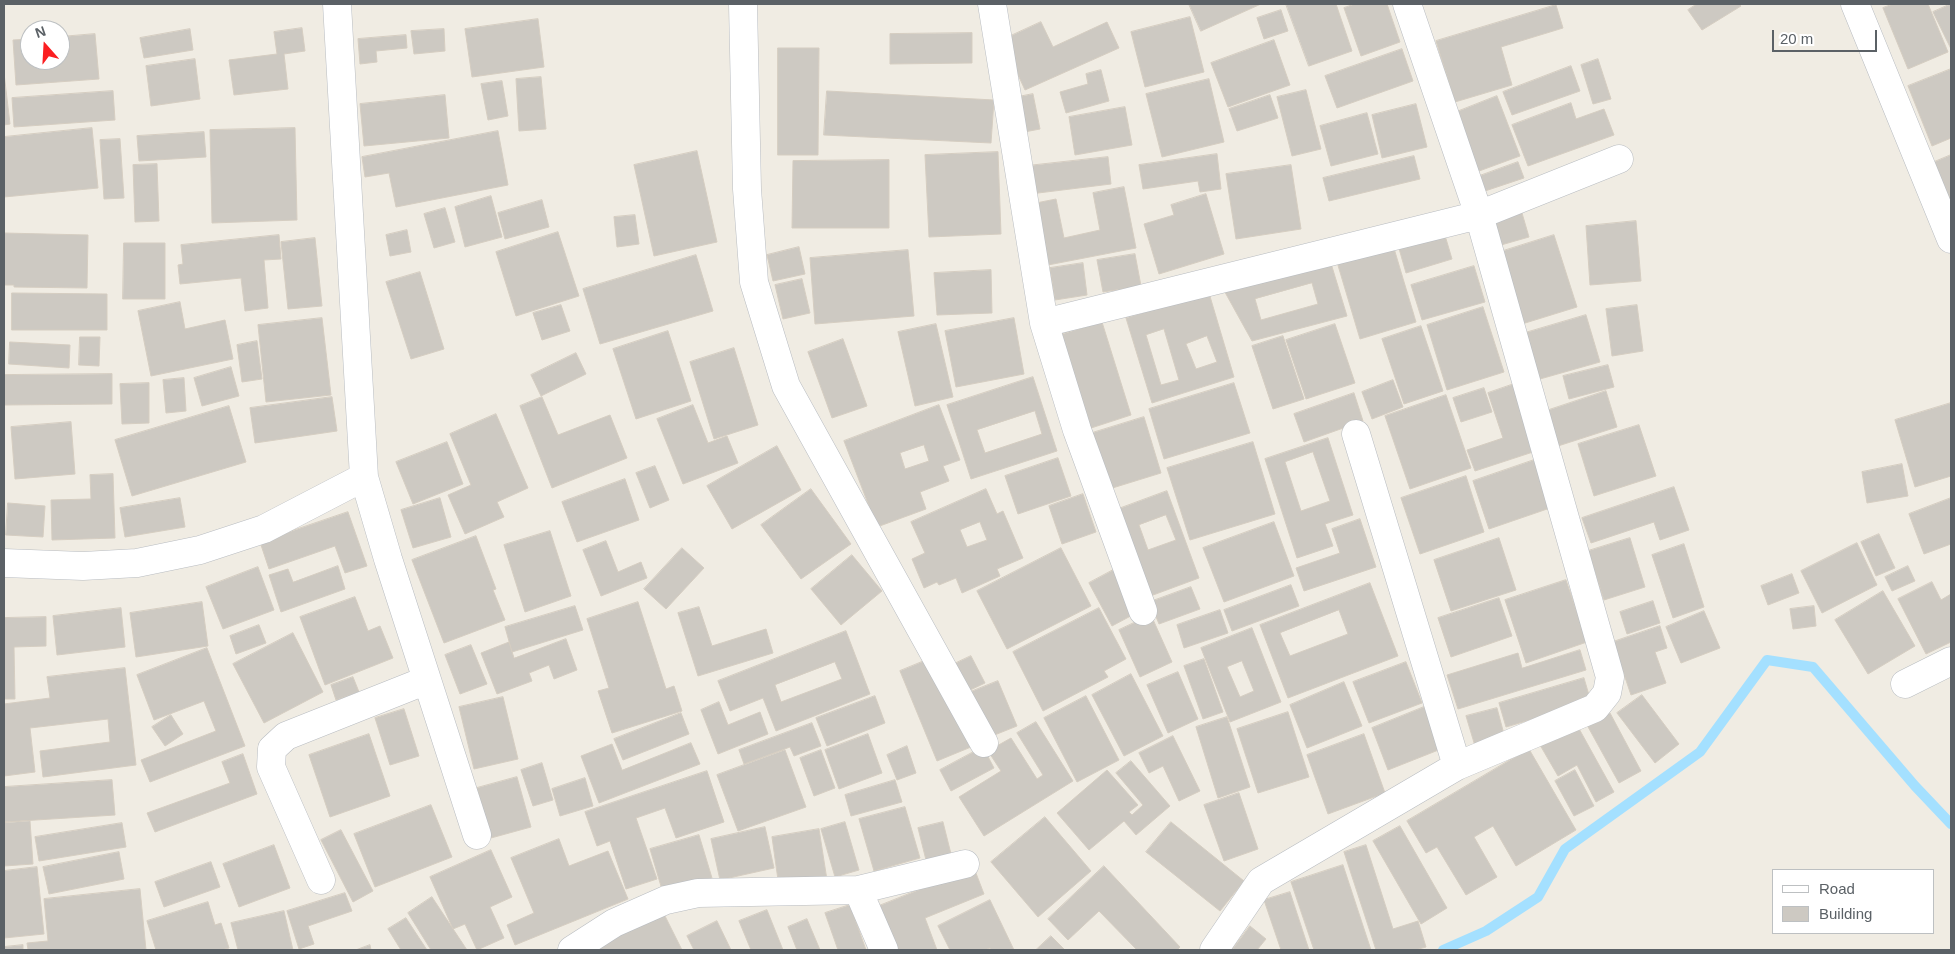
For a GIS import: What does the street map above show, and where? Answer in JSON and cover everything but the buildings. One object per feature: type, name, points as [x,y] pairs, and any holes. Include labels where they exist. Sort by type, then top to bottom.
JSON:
[{"type":"street","points":[[337,4],[364,477],[388,559],[478,835]]},
{"type":"street","points":[[743,4],[747,189],[754,282],[786,386],[984,743]]},
{"type":"street","points":[[992,4],[1044,323],[1077,430],[1142,611]]},
{"type":"street","points":[[1214,950],[1261,881],[1457,766],[1594,708],[1607,692],[1610,677],[1480,215],[1407,4]]},
{"type":"street","points":[[1855,4],[1951,239]]},
{"type":"street","points":[[1044,323],[1480,215],[1619,160]]},
{"type":"street","points":[[1356,434],[1457,766]]},
{"type":"street","points":[[4,563],[83,566],[137,563],[200,550],[264,528],[364,477]]},
{"type":"street","points":[[1904,684],[1951,661]]},
{"type":"street","points":[[321,880],[270,767],[272,749],[286,736],[428,680]]},
{"type":"street","points":[[572,950],[614,923],[666,900],[698,893],[858,890],[965,864]]},
{"type":"street","points":[[858,890],[884,950]]},
{"type":"waterway","points":[[1443,950],[1486,931],[1538,897],[1565,849],[1700,752],[1767,660],[1813,667],[1915,786],[1951,824]]}]
